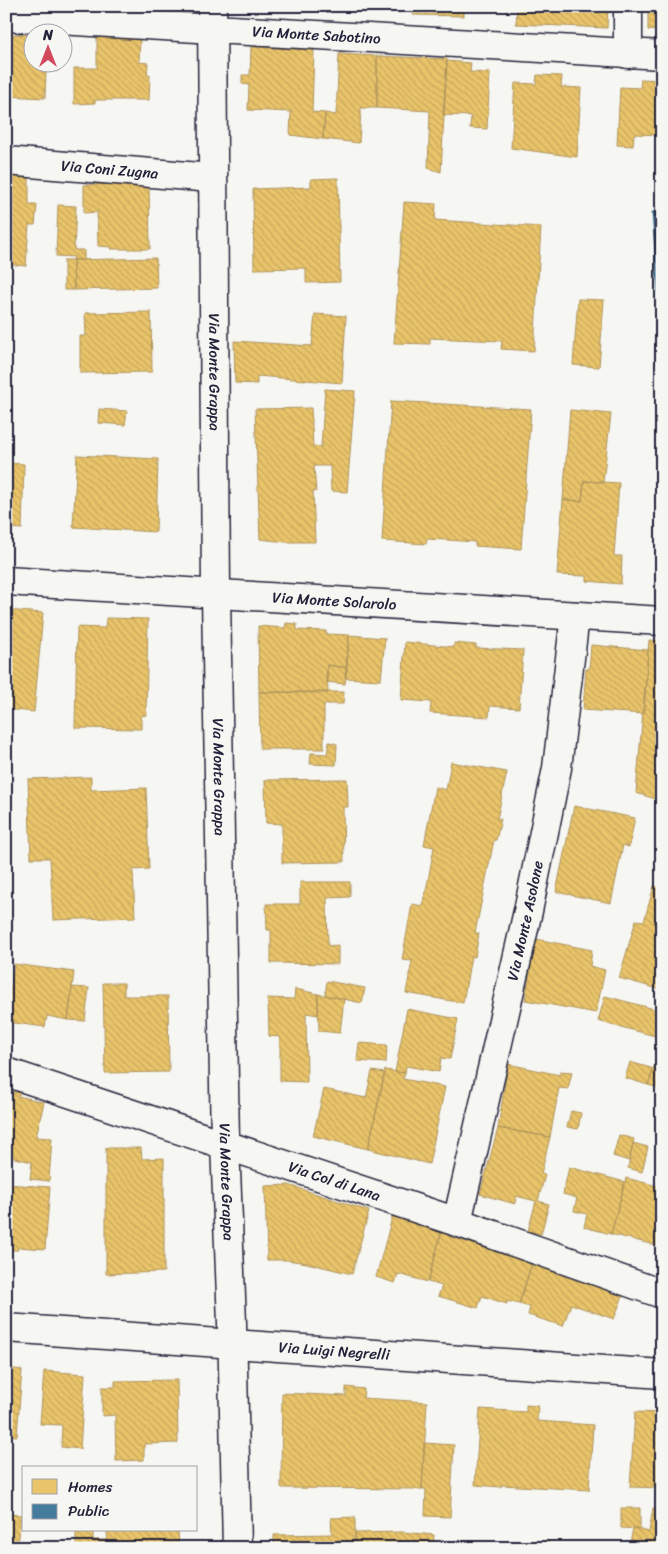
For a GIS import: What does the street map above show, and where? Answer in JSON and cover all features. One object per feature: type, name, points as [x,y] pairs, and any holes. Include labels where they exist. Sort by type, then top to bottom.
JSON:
[{"type":"street","points":[[628,6],[628,54]]},
{"type":"street","name":"Via Monte Sabotino","points":[[6,17],[212,17],[628,54],[662,55]]},
{"type":"street","name":"Via Monte Grappa","points":[[212,17],[216,594],[225,1144],[233,1344],[237,1548]]},
{"type":"street","name":"Via Coni Zugna","points":[[6,161],[212,178]]},
{"type":"street","name":"Via Monte Solarolo","points":[[6,581],[662,621]]},
{"type":"street","name":"Via Monte Asolone","points":[[456,1222],[528,911],[557,768],[575,616]]},
{"type":"street","name":"Via Col di Lana","points":[[6,1072],[456,1222],[662,1294]]},
{"type":"street","name":"Via Luigi Negrelli","points":[[6,1328],[662,1374]]},
{"type":"building: Homes","points":[[413,6],[464,6],[464,16],[413,15]]},
{"type":"building: Homes","points":[[517,6],[608,6],[607,28],[516,24]]},
{"type":"building: Homes","points":[[648,6],[662,6],[662,31],[648,30]]},
{"type":"building: Homes","points":[[6,34],[22,35],[22,72],[46,72],[45,98],[6,96]]},
{"type":"building: Homes","points":[[97,37],[140,37],[139,62],[148,63],[147,75],[150,75],[149,100],[95,100],[95,103],[74,104],[74,68],[97,68]]},
{"type":"building: Homes","points":[[251,47],[314,50],[312,112],[325,113],[323,139],[290,135],[291,112],[248,110],[249,85],[242,84],[242,75],[250,75]]},
{"type":"building: Homes","points":[[339,54],[377,56],[377,108],[361,108],[359,143],[323,139],[325,113],[336,115]]},
{"type":"building: Homes","points":[[377,56],[447,59],[441,172],[428,168],[430,111],[377,108]]},
{"type":"building: Homes","points":[[447,61],[471,63],[470,72],[490,73],[487,129],[470,128],[471,116],[443,115]]},
{"type":"building: Homes","points":[[537,75],[562,76],[561,87],[581,88],[577,157],[511,148],[515,83],[536,84]]},
{"type":"building: Homes","points":[[641,79],[662,80],[662,135],[634,134],[633,146],[617,145],[620,87],[640,88]]},
{"type":"building: Homes","points":[[6,176],[29,177],[29,205],[37,205],[35,225],[29,225],[26,266],[6,264]]},
{"type":"building: Homes","points":[[338,178],[340,282],[306,283],[306,268],[254,269],[253,189],[311,187],[311,179]]},
{"type":"building: Homes","points":[[149,183],[150,249],[111,249],[111,247],[98,246],[97,212],[84,213],[84,185]]},
{"type":"building: Homes","points":[[404,202],[436,204],[435,220],[541,227],[534,351],[501,349],[502,341],[430,338],[430,344],[394,343]]},
{"type":"building: Homes","points":[[58,205],[76,206],[74,250],[84,250],[84,260],[73,260],[74,257],[56,256]]},
{"type":"building: Homes","points":[[156,258],[157,288],[74,290],[73,260]]},
{"type":"building: Homes","points":[[64,260],[73,260],[74,290],[64,290]]},
{"type":"building: Homes","points":[[578,299],[604,300],[599,367],[573,365]]},
{"type":"building: Homes","points":[[151,312],[152,372],[80,373],[80,336],[86,336],[85,313]]},
{"type":"building: Homes","points":[[315,314],[346,316],[342,383],[257,376],[257,384],[235,383],[234,341],[312,346]]},
{"type":"building: Homes","points":[[325,389],[355,391],[347,492],[331,491],[330,466],[314,466],[316,492],[313,491],[315,542],[285,542],[260,539],[255,409],[311,408],[313,446],[321,447]]},
{"type":"building: Homes","points":[[391,401],[531,409],[521,549],[475,546],[475,542],[447,540],[427,539],[426,544],[382,541]]},
{"type":"building: Homes","points":[[99,409],[127,411],[125,425],[98,423]]},
{"type":"building: Homes","points":[[570,410],[611,414],[603,482],[584,481],[582,501],[563,500]]},
{"type":"building: Homes","points":[[77,455],[158,459],[156,532],[73,527]]},
{"type":"building: Homes","points":[[6,463],[24,464],[22,529],[6,528]]},
{"type":"building: Homes","points":[[584,481],[619,483],[614,556],[622,556],[621,584],[587,581],[587,576],[557,575],[563,500],[582,501]]},
{"type":"building: Homes","points":[[659,555],[662,555],[662,588],[657,587]]},
{"type":"building: Homes","points":[[6,610],[43,613],[34,712],[6,709]]},
{"type":"building: Homes","points":[[106,618],[148,619],[146,715],[141,716],[141,729],[75,728],[77,627],[105,628]]},
{"type":"building: Homes","points":[[286,623],[297,624],[297,630],[326,631],[326,634],[349,635],[347,668],[327,665],[328,693],[259,692],[258,626],[285,628]]},
{"type":"building: Homes","points":[[349,635],[385,638],[381,680],[345,678]]},
{"type":"building: Homes","points":[[649,640],[662,641],[662,801],[636,793]]},
{"type":"building: Homes","points":[[405,642],[454,647],[454,643],[476,645],[476,648],[523,650],[519,708],[490,706],[489,717],[430,713],[431,702],[401,700]]},
{"type":"building: Homes","points":[[591,645],[648,650],[644,714],[583,710],[586,669],[589,669]]},
{"type":"building: Homes","points":[[327,665],[347,668],[345,684],[326,682]]},
{"type":"building: Homes","points":[[259,692],[344,692],[343,704],[324,704],[324,749],[260,749]]},
{"type":"building: Homes","points":[[329,742],[337,744],[336,765],[310,764],[311,753],[327,754]]},
{"type":"building: Homes","points":[[451,762],[507,772],[497,819],[501,819],[496,840],[494,840],[475,933],[479,933],[475,957],[471,956],[463,1003],[406,993],[412,961],[402,960],[412,904],[423,906],[429,875],[434,847],[424,845],[435,787],[446,790]]},
{"type":"building: Homes","points":[[91,777],[91,790],[146,788],[149,869],[133,870],[135,917],[53,920],[50,858],[31,858],[28,779]]},
{"type":"building: Homes","points":[[347,779],[348,807],[343,807],[344,862],[282,863],[282,824],[266,823],[265,780]]},
{"type":"building: Homes","points":[[574,806],[635,818],[629,847],[623,845],[611,903],[556,892]]},
{"type":"building: Homes","points":[[300,882],[350,882],[350,897],[327,898],[328,946],[338,945],[338,964],[271,963],[271,930],[267,930],[266,904],[300,904]]},
{"type":"building: Homes","points":[[654,886],[662,888],[662,990],[619,978],[636,920],[644,921]]},
{"type":"building: Homes","points":[[536,939],[592,950],[590,966],[605,970],[596,1013],[525,1000]]},
{"type":"building: Homes","points":[[14,964],[74,972],[68,1020],[47,1016],[45,1027],[6,1022]]},
{"type":"building: Homes","points":[[327,981],[365,988],[362,1003],[325,995]]},
{"type":"building: Homes","points":[[103,983],[124,983],[124,996],[168,996],[169,1072],[105,1073]]},
{"type":"building: Homes","points":[[72,987],[89,988],[85,1021],[68,1020]]},
{"type":"building: Homes","points":[[295,989],[318,994],[318,1015],[306,1013],[307,1082],[280,1081],[280,1037],[269,1036],[268,998],[294,999]]},
{"type":"building: Homes","points":[[318,994],[344,999],[340,1033],[319,1031]]},
{"type":"building: Homes","points":[[605,996],[662,1011],[662,1028],[659,1037],[598,1021]]},
{"type":"building: Homes","points":[[407,1009],[458,1019],[450,1059],[441,1058],[439,1072],[406,1066],[405,1073],[395,1072]]},
{"type":"building: Homes","points":[[359,1043],[387,1045],[386,1063],[357,1061]]},
{"type":"building: Homes","points":[[662,1044],[662,1089],[648,1085]]},
{"type":"building: Homes","points":[[630,1062],[654,1069],[648,1085],[625,1078]]},
{"type":"building: Homes","points":[[508,1064],[560,1075],[560,1071],[572,1072],[568,1089],[559,1088],[550,1137],[498,1128]]},
{"type":"building: Homes","points":[[385,1070],[405,1073],[403,1079],[445,1087],[429,1164],[368,1149]]},
{"type":"building: Homes","points":[[372,1071],[385,1073],[368,1149],[313,1136],[324,1089],[366,1098]]},
{"type":"building: Homes","points":[[6,1090],[20,1093],[18,1096],[44,1102],[36,1137],[52,1138],[49,1181],[30,1179],[32,1162],[6,1156]]},
{"type":"building: Homes","points":[[571,1111],[581,1113],[578,1129],[567,1127]]},
{"type":"building: Homes","points":[[498,1128],[550,1137],[541,1174],[545,1175],[538,1201],[549,1204],[541,1234],[528,1231],[536,1201],[516,1196],[515,1204],[480,1194]]},
{"type":"building: Homes","points":[[619,1135],[634,1139],[629,1161],[613,1156]]},
{"type":"building: Homes","points":[[633,1143],[648,1147],[642,1172],[628,1168]]},
{"type":"building: Homes","points":[[106,1148],[141,1148],[142,1159],[164,1158],[164,1272],[106,1274]]},
{"type":"building: Homes","points":[[569,1167],[625,1182],[611,1234],[584,1227],[587,1214],[574,1211],[577,1198],[563,1194]]},
{"type":"building: Homes","points":[[626,1178],[662,1187],[662,1247],[611,1234]]},
{"type":"building: Homes","points":[[6,1184],[50,1187],[45,1249],[18,1247],[18,1250],[6,1250]]},
{"type":"building: Homes","points":[[289,1185],[369,1211],[352,1274],[307,1263],[267,1260],[265,1186]]},
{"type":"building: Homes","points":[[393,1214],[442,1230],[428,1282],[398,1274],[395,1283],[376,1277]]},
{"type":"building: Homes","points":[[442,1230],[449,1232],[448,1236],[532,1263],[519,1304],[507,1301],[507,1304],[482,1296],[478,1308],[438,1296],[442,1286],[428,1282]]},
{"type":"building: Homes","points":[[532,1263],[624,1293],[614,1319],[571,1304],[563,1326],[528,1315],[530,1307],[519,1304]]},
{"type":"building: Homes","points":[[6,1368],[22,1370],[17,1436],[6,1435]]},
{"type":"building: Homes","points":[[44,1371],[85,1374],[80,1449],[61,1447],[62,1425],[40,1424]]},
{"type":"building: Homes","points":[[177,1380],[178,1443],[144,1444],[144,1460],[116,1461],[115,1415],[102,1416],[102,1387],[115,1387],[115,1381]]},
{"type":"building: Homes","points":[[346,1387],[364,1389],[363,1398],[427,1402],[422,1489],[281,1488],[282,1393],[346,1396]]},
{"type":"building: Homes","points":[[526,1405],[538,1406],[537,1421],[593,1425],[589,1490],[475,1485],[480,1409],[526,1412]]},
{"type":"building: Homes","points":[[635,1412],[662,1413],[662,1488],[630,1487]]},
{"type":"building: Homes","points":[[424,1443],[454,1445],[450,1517],[425,1516],[426,1489],[422,1489]]},
{"type":"building: Homes","points":[[621,1508],[640,1508],[640,1529],[621,1528]]},
{"type":"building: Homes","points":[[653,1508],[662,1509],[662,1548],[629,1548],[633,1528],[649,1532]]},
{"type":"building: Homes","points":[[6,1514],[21,1515],[18,1548],[6,1548]]},
{"type":"building: Homes","points":[[355,1517],[355,1548],[274,1548],[274,1535],[332,1534],[331,1518]]},
{"type":"building: Homes","points":[[76,1532],[93,1532],[93,1540],[108,1540],[108,1548],[76,1548]]},
{"type":"building: Homes","points":[[107,1532],[178,1532],[179,1548],[108,1548]]},
{"type":"building: Homes","points":[[402,1532],[434,1535],[433,1548],[355,1548],[355,1533]]},
{"type":"building: Homes","points":[[548,1541],[553,1548],[539,1548]]},
{"type":"building: Public","points":[[652,212],[662,212],[662,345]]}]
